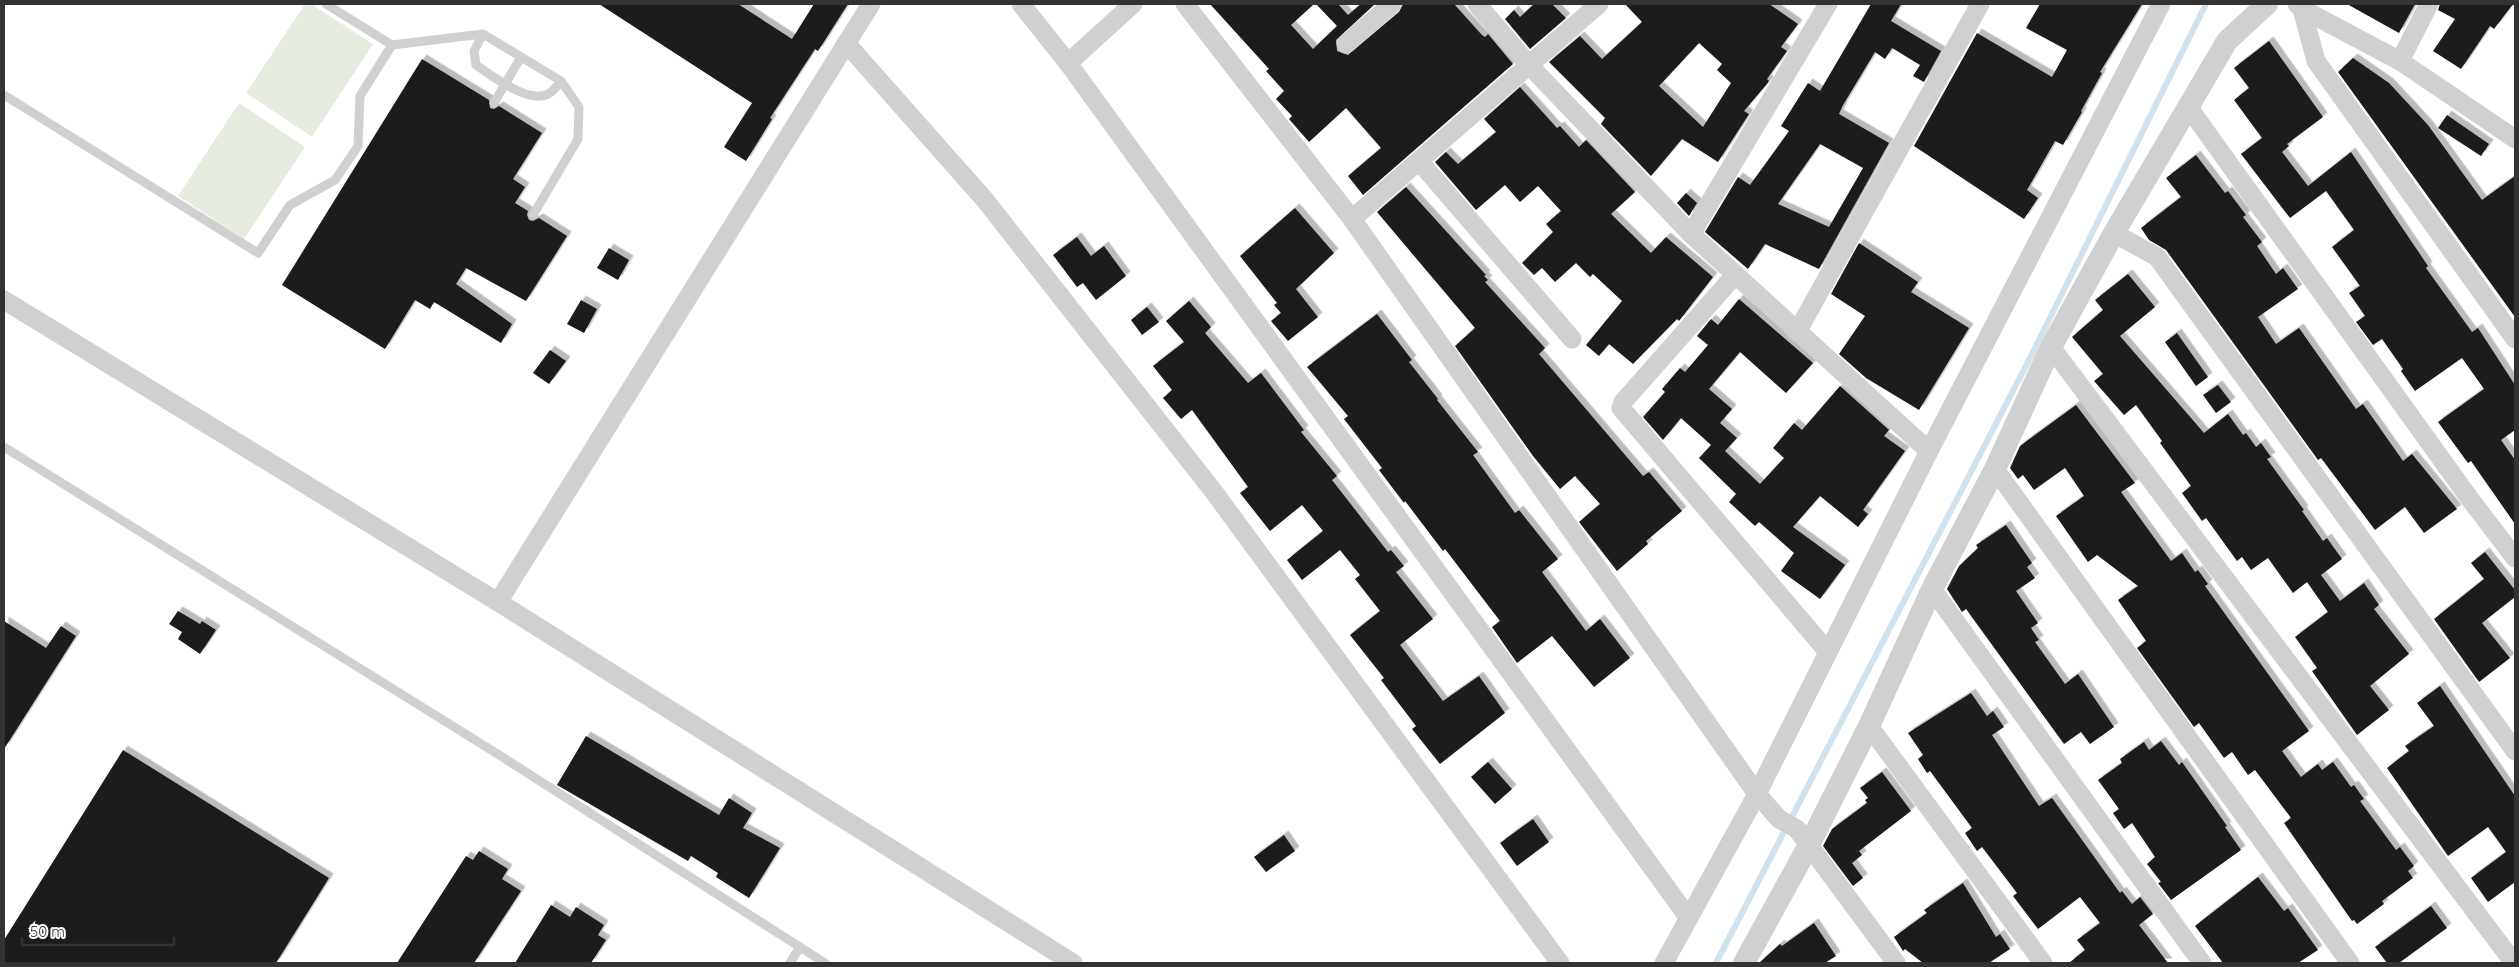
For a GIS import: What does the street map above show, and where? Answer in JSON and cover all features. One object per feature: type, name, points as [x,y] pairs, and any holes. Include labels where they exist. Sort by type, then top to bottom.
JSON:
[{"type":"street","points":[[498,602],[871,4]]},
{"type":"street","points":[[1021,4],[1068,63],[1688,917]]},
{"type":"street","points":[[1068,63],[1133,4]]},
{"type":"street","points":[[1185,4],[1352,220],[1757,794],[1779,819],[1803,836],[1896,963]]},
{"type":"street","points":[[1346,44],[1392,4]]},
{"type":"street","points":[[1477,4],[1528,64],[1692,234],[1929,452]]},
{"type":"street","points":[[1352,220],[1528,64],[1599,4]]},
{"type":"street","points":[[1692,234],[1828,4]]},
{"type":"street","points":[[1797,332],[1980,4]]},
{"type":"street","points":[[1664,963],[1757,794],[1929,452],[2161,4]]},
{"type":"street","points":[[1744,963],[1803,836],[1869,726],[1932,590],[1995,469],[2051,347],[2114,233],[2227,41],[2267,4]]},
{"type":"street","points":[[2400,61],[2429,4]]},
{"type":"street","points":[[2300,6],[2400,61],[2515,139]]},
{"type":"street","points":[[2300,6],[2316,61],[2515,339]]},
{"type":"street","points":[[846,43],[985,200],[1214,492],[1560,963]]},
{"type":"street","points":[[2189,108],[2470,499],[2515,558]]},
{"type":"street","points":[[2497,127],[2515,152]]},
{"type":"street","points":[[1419,161],[1572,339]]},
{"type":"street","points":[[2114,233],[2157,257],[2515,751]]},
{"type":"street","points":[[1735,275],[1623,402],[1621,408],[1828,652]]},
{"type":"street","points":[[4,300],[498,602],[1072,963]]},
{"type":"street","points":[[2051,347],[2514,963]]},
{"type":"street","points":[[1995,469],[2350,963]]},
{"type":"street","points":[[1932,590],[2202,963]]},
{"type":"street","points":[[1869,726],[2043,963]]},
{"type":"lane","points":[[326,4],[392,45],[483,34],[561,82],[579,107],[578,139],[533,215]]},
{"type":"lane","points":[[483,34],[474,50],[476,65],[505,84],[522,94],[540,96],[550,93],[561,82]]},
{"type":"lane","points":[[4,95],[258,253],[290,205],[335,180],[358,146],[360,96],[392,45]]},
{"type":"lane","points":[[494,103],[522,57]]},
{"type":"lane","points":[[4,447],[496,753],[825,963]]},
{"type":"lane","points":[[790,963],[800,947]]},
{"type":"shaded area","points":[[305,4],[311,4],[373,44],[312,137],[246,93]]},
{"type":"shaded area","points":[[239,103],[305,147],[244,239],[178,196]]},
{"type":"building","points":[[599,4],[738,4],[792,39],[814,4],[848,4],[818,51],[815,49],[770,118],[772,119],[746,161],[724,147],[752,103]]},
{"type":"building","points":[[1210,4],[1314,4],[1291,25],[1313,49],[1337,26],[1316,4],[1338,4],[1348,15],[1361,4],[1375,4],[1336,40],[1337,51],[1348,55],[1399,12],[1403,4],[1454,4],[1482,35],[1485,37],[1488,34],[1513,64],[1363,195],[1348,176],[1381,148],[1346,108],[1309,142],[1289,119],[1292,116],[1276,99],[1284,91],[1266,71],[1269,69]]},
{"type":"building","points":[[1534,4],[1552,4],[1566,18],[1530,49],[1505,19],[1514,10],[1520,17]]},
{"type":"building","points":[[1625,4],[1769,4],[1798,24],[1781,47],[1787,51],[1767,79],[1769,81],[1744,111],[1749,114],[1718,162],[1682,139],[1651,176],[1601,124],[1605,118],[1549,62],[1580,36],[1602,59],[1642,22]],"holes":[[[1699,43],[1722,64],[1717,70],[1731,83],[1703,127],[1659,86]]]},
{"type":"building","points":[[1871,4],[1901,4],[1891,21],[1941,51],[1924,82],[1913,76],[1920,65],[1892,48],[1885,59],[1875,52],[1843,105],[1839,114],[1889,143],[1819,269],[1765,244],[1748,269],[1705,232],[1738,177],[1750,185],[1789,131],[1781,126],[1808,83],[1820,91]],"holes":[[[1820,144],[1863,168],[1829,227],[1778,204]]]},
{"type":"building","points":[[2040,4],[2142,4],[2100,72],[2102,73],[2063,145],[2055,141],[2027,190],[2038,198],[2024,219],[1914,146],[1977,33],[2052,77],[2067,50],[2026,28]]},
{"type":"building","points":[[2347,4],[2415,4],[2399,33]]},
{"type":"building","points":[[2440,4],[2513,4],[2494,29],[2490,26],[2461,69],[2433,51],[2455,19],[2438,10]]},
{"type":"building","points":[[2269,41],[2323,117],[2287,144],[2289,146],[2282,152],[2308,186],[2351,152],[2428,266],[2426,268],[2472,332],[2478,328],[2515,385],[2515,430],[2501,440],[2515,460],[2515,524],[2471,461],[2468,463],[2438,422],[2484,389],[2462,358],[2415,391],[2401,371],[2403,369],[2382,339],[2373,345],[2356,322],[2365,316],[2349,293],[2360,286],[2332,247],[2354,230],[2326,191],[2290,218],[2241,154],[2262,138],[2234,100],[2249,88],[2234,68]]},
{"type":"building","points":[[2353,58],[2389,83],[2428,125],[2482,200],[2515,176],[2515,317],[2338,72]]},
{"type":"building","points":[[422,59],[489,100],[490,108],[494,109],[499,106],[542,133],[513,179],[525,187],[515,203],[528,211],[529,220],[533,221],[539,218],[567,236],[526,301],[466,268],[456,284],[512,324],[501,343],[434,302],[430,309],[415,300],[385,349],[282,285]]},
{"type":"building","points":[[1520,87],[1557,128],[1560,126],[1579,147],[1586,140],[1635,192],[1611,214],[1651,253],[1666,237],[1713,277],[1679,321],[1677,319],[1633,364],[1609,344],[1599,356],[1586,345],[1622,301],[1593,274],[1590,277],[1576,263],[1555,282],[1542,268],[1534,275],[1522,263],[1553,232],[1546,224],[1561,211],[1538,186],[1520,202],[1505,185],[1476,210],[1435,162],[1446,152],[1458,164],[1496,132],[1484,119]]},
{"type":"building","points":[[2447,115],[2489,144],[2481,156],[2438,128]]},
{"type":"building","points":[[2196,155],[2225,193],[2228,191],[2246,215],[2243,217],[2262,242],[2257,246],[2276,274],[2283,268],[2298,289],[2258,317],[2276,344],[2299,328],[2356,409],[2363,404],[2403,461],[2412,454],[2457,509],[2424,533],[2405,507],[2375,530],[2321,458],[2318,460],[2166,250],[2149,240],[2141,228],[2181,197],[2166,178]]},
{"type":"building","points":[[1406,187],[1486,275],[1484,276],[1488,280],[1485,282],[1545,348],[1539,354],[1643,476],[1649,472],[1682,511],[1646,541],[1648,544],[1617,571],[1579,522],[1600,504],[1575,476],[1560,489],[1533,456],[1455,346],[1475,328],[1377,212]]},
{"type":"building","points":[[1686,193],[1697,203],[1689,216],[1677,203]]},
{"type":"building","points":[[1295,208],[1334,253],[1296,289],[1318,317],[1288,341],[1271,321],[1281,313],[1274,305],[1277,303],[1240,256]]},
{"type":"building","points":[[1077,237],[1091,256],[1104,246],[1126,276],[1096,300],[1083,283],[1077,287],[1053,255]]},
{"type":"building","points":[[1859,243],[1918,282],[1911,292],[1969,328],[1919,410],[1866,378],[1839,354],[1865,316],[1831,294]]},
{"type":"building","points":[[609,248],[629,260],[618,280],[597,268]]},
{"type":"building","points":[[2128,274],[2155,307],[2120,336],[2204,433],[2228,414],[2243,435],[2246,433],[2256,447],[2261,443],[2271,457],[2267,459],[2304,510],[2302,511],[2323,541],[2327,538],[2342,559],[2321,575],[2340,601],[2364,583],[2379,605],[2374,609],[2409,654],[2370,686],[2389,710],[2357,735],[2312,671],[2317,668],[2295,637],[2328,612],[2307,582],[2293,593],[2268,558],[2251,570],[2242,557],[2237,561],[2206,518],[2202,521],[2182,493],[2191,486],[2136,405],[2124,415],[2094,381],[2103,374],[2072,337],[2103,310],[2095,300]]},
{"type":"building","points":[[1739,299],[1813,363],[1786,393],[1740,352],[1709,389],[1732,409],[1720,423],[1737,438],[1725,451],[1760,484],[1784,458],[1773,448],[1794,423],[1802,430],[1840,386],[1889,430],[1884,436],[1905,451],[1863,510],[1868,514],[1858,527],[1820,496],[1793,527],[1845,565],[1820,599],[1781,571],[1794,553],[1759,522],[1755,526],[1729,502],[1736,494],[1699,458],[1711,445],[1681,418],[1663,440],[1643,417],[1665,392],[1662,389],[1680,368],[1685,372],[1708,345],[1697,336],[1711,319],[1718,325]]},
{"type":"building","points":[[581,300],[597,309],[584,333],[567,324]]},
{"type":"building","points":[[1189,301],[1211,327],[1205,333],[1248,383],[1261,373],[1304,430],[1301,432],[1337,476],[1332,480],[1388,552],[1391,550],[1404,566],[1396,572],[1433,619],[1400,645],[1443,701],[1479,676],[1505,713],[1440,764],[1412,729],[1416,726],[1381,680],[1384,678],[1350,635],[1380,611],[1355,579],[1360,575],[1340,550],[1302,580],[1287,560],[1323,531],[1302,505],[1270,531],[1240,493],[1248,487],[1192,410],[1181,419],[1163,398],[1172,390],[1153,366],[1184,342],[1166,321]]},
{"type":"building","points":[[1147,307],[1159,322],[1142,335],[1131,320]]},
{"type":"building","points":[[1377,314],[1412,360],[1409,362],[1478,452],[1473,455],[1515,513],[1519,510],[1558,559],[1542,572],[1586,631],[1600,619],[1630,658],[1594,687],[1552,636],[1517,663],[1492,627],[1500,621],[1445,549],[1443,551],[1405,501],[1404,503],[1379,470],[1382,468],[1344,419],[1348,416],[1307,367]]},
{"type":"building","points":[[2177,333],[2208,377],[2196,386],[2165,342]]},
{"type":"building","points":[[550,350],[566,361],[549,384],[533,373]]},
{"type":"building","points":[[2218,385],[2231,402],[2216,413],[2203,395]]},
{"type":"building","points":[[2076,405],[2135,483],[2121,492],[2171,561],[2182,553],[2195,572],[2198,570],[2208,584],[2205,586],[2309,731],[2282,751],[2301,777],[2318,764],[2322,770],[2333,762],[2351,787],[2354,785],[2364,799],[2360,801],[2396,850],[2400,847],[2414,866],[2408,871],[2413,878],[2382,901],[2384,904],[2357,924],[2354,920],[2352,921],[2284,823],[2291,818],[2255,770],[2248,775],[2232,752],[2224,758],[2199,723],[2194,727],[2137,648],[2146,641],[2118,600],[2138,586],[2097,555],[2088,562],[2056,516],[2084,496],[2065,468],[2034,490],[2023,475],[2018,479],[2010,468],[2020,446]]},
{"type":"building","points":[[2006,525],[2032,563],[2027,567],[2035,578],[2016,591],[2038,623],[2031,628],[2039,640],[2035,642],[2065,684],[2078,674],[2114,727],[2090,744],[2081,732],[2064,744],[1966,609],[1962,612],[1947,589],[1959,566],[1978,548],[1976,545]]},
{"type":"building","points":[[2485,552],[2515,590],[2515,597],[2482,623],[2510,658],[2479,682],[2434,619],[2484,579],[2471,563]]},
{"type":"building","points":[[178,611],[200,624],[202,621],[216,630],[200,654],[178,639],[182,632],[169,624]]},
{"type":"building","points":[[4,621],[46,648],[61,626],[76,636],[4,749]]},
{"type":"building","points":[[2440,686],[2515,796],[2515,882],[2488,902],[2471,878],[2506,852],[2488,827],[2448,856],[2387,768],[2409,751],[2405,746],[2434,726],[2417,703]]},
{"type":"building","points":[[1971,693],[1987,716],[1993,711],[2004,727],[1992,735],[2039,806],[2052,798],[2120,893],[2122,891],[2132,904],[2140,897],[2153,914],[2139,925],[2168,963],[2069,963],[2085,950],[2077,940],[2100,923],[2080,897],[2038,929],[2013,896],[2017,893],[1982,847],[1977,851],[1965,833],[1972,828],[1930,771],[1927,773],[1918,759],[1923,755],[1908,733]]},
{"type":"building","points":[[586,736],[719,815],[729,798],[752,813],[743,828],[780,848],[749,898],[716,877],[718,873],[691,856],[688,861],[557,785]]},
{"type":"building","points":[[2161,741],[2179,765],[2182,762],[2227,826],[2225,827],[2241,850],[2171,900],[2158,883],[2161,882],[2147,864],[2155,857],[2132,823],[2124,829],[2113,813],[2119,809],[2098,780],[2122,763],[2120,759],[2144,742],[2149,750]]},
{"type":"building","points":[[123,750],[329,878],[276,963],[4,963],[4,940]]},
{"type":"building","points":[[1488,762],[1512,789],[1495,804],[1471,777]]},
{"type":"building","points":[[1882,772],[1911,811],[1859,851],[1862,855],[1852,863],[1863,878],[1853,886],[1823,846],[1832,829],[1867,803],[1865,800],[1868,798],[1860,788]]},
{"type":"building","points":[[1533,819],[1549,842],[1517,866],[1500,843]]},
{"type":"building","points":[[1284,835],[1295,851],[1266,872],[1254,857]]},
{"type":"building","points":[[479,851],[508,869],[502,879],[521,891],[474,963],[397,963],[466,856],[473,860]]},
{"type":"building","points":[[2258,877],[2284,911],[2288,908],[2318,950],[2298,963],[2223,963],[2195,926]]},
{"type":"building","points":[[1963,883],[1996,937],[2000,934],[2010,949],[1989,963],[1923,963],[1905,949],[1903,951],[1894,937],[1927,913],[1924,910]]},
{"type":"building","points":[[551,905],[570,917],[576,907],[604,925],[598,935],[606,940],[591,963],[515,963]]},
{"type":"building","points":[[2431,906],[2447,928],[2399,963],[2387,963],[2375,947]]},
{"type":"building","points":[[1814,923],[1836,956],[1825,963],[1759,963],[1780,944],[1782,946]]},
{"type":"waterway","points":[[1716,963],[2027,364],[2206,4]]}]
